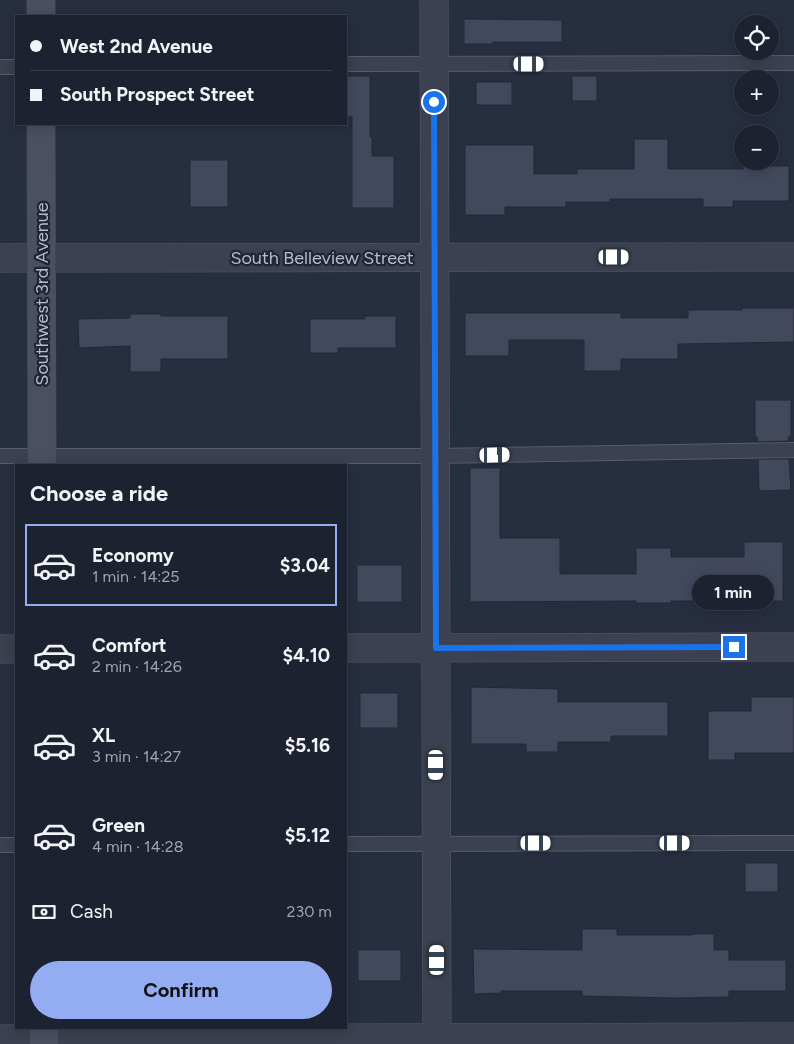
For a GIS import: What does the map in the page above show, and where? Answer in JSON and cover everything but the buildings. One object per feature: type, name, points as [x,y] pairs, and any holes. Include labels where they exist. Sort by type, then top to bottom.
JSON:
[{"type":"main road","points":[[41,0],[41,15]]},
{"type":"main road","name":"Southwest 3rd Avenue","points":[[41,125],[42,461]]},
{"type":"street","points":[[434,0],[438,1041]]},
{"type":"street","name":"South Belleview Street","points":[[0,258],[794,257]]},
{"type":"street","points":[[347,648],[794,647]]},
{"type":"street","points":[[0,649],[15,649]]},
{"type":"street","points":[[0,1039],[44,1037],[438,1041],[794,1037]]},
{"type":"lane","points":[[347,64],[794,64]]},
{"type":"lane","points":[[0,67],[15,67]]},
{"type":"lane","points":[[0,456],[42,461],[794,450]]},
{"type":"lane","points":[[347,844],[794,843]]},
{"type":"lane","points":[[0,845],[15,845]]},
{"type":"route","points":[[434,102],[436,648],[734,647]]}]
